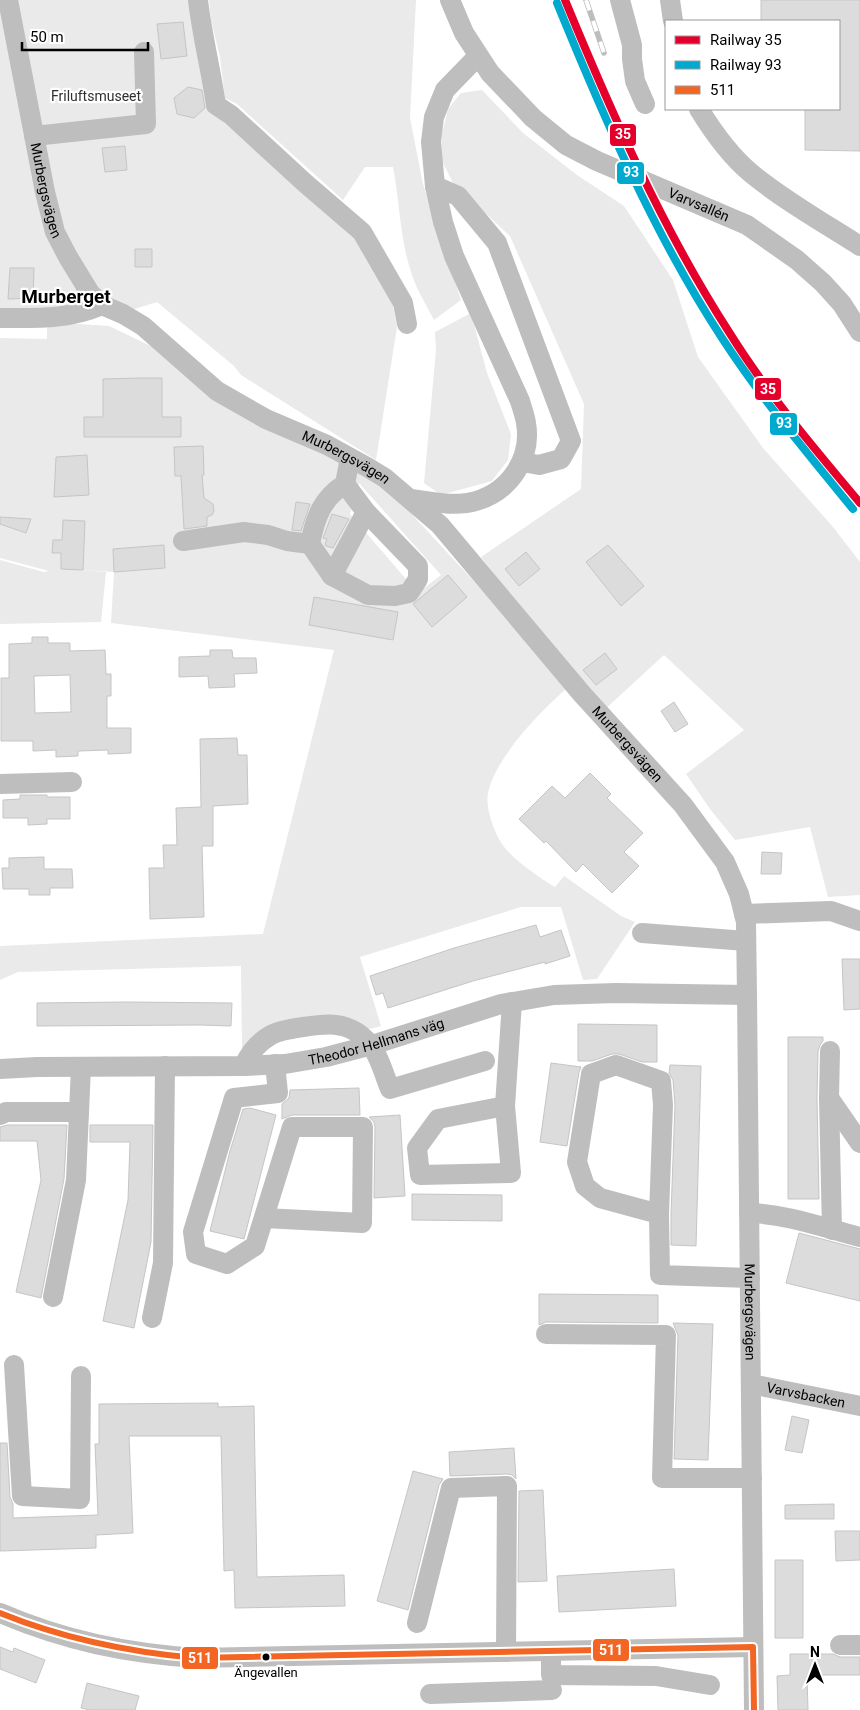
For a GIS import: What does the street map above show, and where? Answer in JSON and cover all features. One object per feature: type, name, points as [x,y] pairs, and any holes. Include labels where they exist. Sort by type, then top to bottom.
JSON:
[{"type":"street","name":"Murbergsvägen","points":[[8,0],[45,192],[55,232],[90,293],[102,305],[123,314],[143,326],[217,390],[240,405],[327,445],[385,478],[440,525],[582,694],[683,805],[725,862],[739,894],[744,914],[747,995],[754,1710]]},
{"type":"street","points":[[198,0],[216,105],[231,115],[362,232],[403,303],[407,324]]},
{"type":"street","name":"Varvsallén","points":[[450,0],[464,33],[478,56],[506,92],[533,118],[566,145],[597,161],[747,225],[798,260],[823,283],[842,304],[860,332]]},
{"type":"street","points":[[620,0],[632,45],[635,81],[645,104]]},
{"type":"street","points":[[670,0],[673,20]]},
{"type":"street","points":[[34,136],[146,124],[144,52]]},
{"type":"street","points":[[411,499],[448,503],[476,501],[497,491],[512,478],[522,462],[526,443],[526,423],[520,401],[454,256],[443,222],[435,186],[431,142],[434,117],[445,90],[478,56]]},
{"type":"street","points":[[701,110],[712,130],[751,173],[860,246]]},
{"type":"street","points":[[435,186],[458,196],[497,243],[572,441],[561,459],[539,466],[522,462]]},
{"type":"street","points":[[0,318],[59,317],[84,313],[102,305]]},
{"type":"street","points":[[344,484],[366,512],[418,566],[418,579],[409,593],[395,596],[368,595],[332,576],[310,544],[313,527],[323,502],[344,484],[350,458]]},
{"type":"street","points":[[332,576],[366,512]]},
{"type":"street","points":[[183,541],[244,532],[310,544]]},
{"type":"street","points":[[0,784],[72,782]]},
{"type":"street","points":[[744,914],[831,911],[860,921]]},
{"type":"street","points":[[642,933],[746,941]]},
{"type":"street","name":"Theodor Hellmans väg","points":[[0,1069],[275,1064],[326,1057],[372,1045],[501,1004],[554,995],[616,992],[747,995]]},
{"type":"street","points":[[505,1106],[438,1119],[417,1148],[420,1175],[511,1173],[505,1106],[512,1002]]},
{"type":"street","points":[[244,1066],[248,1056],[271,1035],[281,1031],[327,1024],[356,1032],[372,1045],[390,1089],[484,1061]]},
{"type":"street","points":[[830,1051],[829,1098],[832,1230]]},
{"type":"street","points":[[264,1218],[362,1223],[363,1127],[292,1127],[255,1246],[227,1264],[196,1254],[193,1232],[234,1098],[278,1093],[275,1064]]},
{"type":"street","points":[[659,1214],[600,1198],[586,1186],[577,1162],[591,1074],[616,1065],[661,1081],[660,1275],[750,1278]]},
{"type":"street","points":[[152,1318],[163,1263],[166,1066]]},
{"type":"street","points":[[53,1297],[76,1180],[81,1067]]},
{"type":"street","points":[[829,1098],[860,1143]]},
{"type":"street","points":[[0,1115],[6,1112],[79,1112]]},
{"type":"street","points":[[749,1213],[763,1213],[860,1237]]},
{"type":"street","points":[[546,1334],[666,1335],[662,1478],[752,1478]]},
{"type":"street","points":[[14,1365],[22,1496],[80,1499],[81,1376]]},
{"type":"street","name":"Varvsbacken","points":[[751,1384],[860,1406]]},
{"type":"street","points":[[417,1622],[451,1488],[507,1486],[506,1652]]},
{"type":"street","points":[[0,1613],[63,1636],[112,1649],[152,1655],[196,1658],[753,1647]]},
{"type":"street","points":[[840,1645],[860,1645]]},
{"type":"street","points":[[551,1651],[551,1675],[656,1676],[710,1685]]},
{"type":"street","points":[[430,1694],[552,1690]]},
{"type":"green space","name":"Friluftsmuseet","points":[[0,0],[193,0],[211,111],[357,235],[389,286],[397,327],[376,460],[241,375],[234,366],[157,302],[109,317],[70,312],[0,312]]},
{"type":"green space","points":[[209,0],[416,0],[410,118],[423,184],[461,300],[434,320],[420,294],[405,251],[393,167],[365,167],[343,200],[237,104],[225,98],[220,57],[211,20]]},
{"type":"green space","points":[[482,90],[523,133],[577,175],[624,206],[673,280],[698,357],[763,448],[833,527],[860,562],[860,895],[828,897],[810,827],[735,840],[710,809],[686,774],[744,730],[664,655],[601,713],[481,557],[581,489],[584,404],[510,236],[453,183],[441,159],[442,134],[448,109],[461,93]]},
{"type":"green space","points":[[471,313],[487,373],[511,434],[508,460],[492,481],[441,495],[424,483],[436,350],[435,332]]},
{"type":"green space","points":[[47,322],[109,326],[157,349],[393,494],[494,603],[568,687],[533,721],[510,750],[500,764],[487,799],[493,826],[502,844],[526,867],[555,887],[564,876],[621,916],[635,922],[597,979],[583,980],[561,907],[521,907],[360,957],[381,1026],[370,1029],[332,1017],[242,1050],[241,966],[18,972],[0,980],[0,946],[263,934],[334,650],[111,623],[114,572],[65,569],[106,572],[101,622],[0,624],[0,560],[44,572],[49,571],[0,558],[0,338],[47,339]],"holes":[[[359,483],[441,575],[418,593],[350,514]]]},
{"type":"building","points":[[761,0],[860,0],[860,151],[805,150],[805,110],[840,110],[840,20],[761,20]]},
{"type":"building","points":[[183,22],[187,56],[161,59],[157,24]]},
{"type":"building","points":[[188,87],[202,90],[205,108],[194,118],[177,114],[174,98]]},
{"type":"building","points":[[125,146],[127,170],[105,172],[102,148]]},
{"type":"building","points":[[135,249],[152,249],[152,267],[135,267]]},
{"type":"building","points":[[10,268],[34,268],[33,298],[8,299]]},
{"type":"building","points":[[162,378],[162,417],[181,417],[181,437],[84,437],[84,417],[103,417],[103,379]]},
{"type":"building","points":[[203,446],[204,475],[202,475],[204,498],[213,504],[214,511],[212,515],[207,517],[207,526],[184,529],[181,476],[175,476],[174,447]]},
{"type":"building","points":[[87,455],[89,495],[54,497],[56,457]]},
{"type":"building","points":[[296,502],[310,504],[301,531],[292,530]]},
{"type":"building","points":[[332,514],[349,519],[333,548],[326,546],[327,539],[323,538]]},
{"type":"building","points":[[0,517],[31,519],[26,533],[0,524]]},
{"type":"building","points":[[63,520],[85,521],[83,570],[61,569],[61,553],[52,553],[53,540],[62,540]]},
{"type":"building","points":[[164,545],[165,568],[114,572],[113,549]]},
{"type":"building","points":[[608,545],[644,586],[621,606],[586,562]]},
{"type":"building","points":[[526,552],[540,569],[519,586],[505,569]]},
{"type":"building","points":[[448,575],[467,597],[432,627],[413,604]]},
{"type":"building","points":[[314,597],[398,612],[393,640],[309,625]]},
{"type":"building","points":[[32,637],[48,637],[48,643],[70,643],[70,651],[105,650],[106,674],[111,674],[111,696],[107,696],[107,728],[131,728],[131,753],[108,754],[108,750],[78,751],[78,756],[56,757],[56,750],[33,751],[33,741],[1,741],[1,678],[9,678],[9,644],[32,643]],"holes":[[[70,675],[71,712],[35,713],[34,676]]]},
{"type":"building","points":[[210,650],[232,650],[233,658],[256,658],[257,673],[234,674],[235,687],[209,688],[208,676],[179,677],[179,657],[210,656]]},
{"type":"building","points":[[605,653],[617,669],[596,685],[583,670]]},
{"type":"building","points":[[674,702],[688,724],[675,732],[661,711]]},
{"type":"building","points":[[237,738],[238,755],[247,755],[248,804],[213,806],[213,846],[202,846],[204,917],[150,919],[149,868],[164,868],[163,845],[177,845],[176,808],[201,807],[200,739]]},
{"type":"building","points":[[590,773],[611,794],[607,798],[643,833],[624,852],[639,866],[612,893],[583,864],[576,872],[546,841],[544,843],[519,819],[552,786],[565,798]]},
{"type":"building","points":[[20,795],[70,797],[70,819],[47,819],[47,824],[28,825],[28,818],[3,818],[3,800],[20,799]]},
{"type":"building","points":[[762,852],[782,853],[781,874],[761,874]]},
{"type":"building","points":[[44,857],[44,869],[72,869],[73,888],[50,888],[50,895],[29,895],[29,889],[3,889],[2,868],[9,868],[9,858]]},
{"type":"building","points":[[536,925],[540,937],[561,930],[570,956],[545,964],[545,962],[473,981],[388,1008],[383,993],[376,995],[370,976],[454,948]]},
{"type":"building","points":[[842,959],[860,959],[860,1009],[844,1010]]},
{"type":"building","points":[[37,1003],[232,1003],[231,1026],[37,1026]]},
{"type":"building","points":[[578,1024],[657,1025],[657,1062],[642,1062],[619,1054],[612,1054],[592,1061],[578,1061]]},
{"type":"building","points":[[788,1037],[823,1037],[818,1051],[819,1199],[788,1199]]},
{"type":"building","points":[[551,1063],[581,1067],[567,1146],[540,1142]]},
{"type":"building","points":[[670,1065],[701,1066],[696,1246],[671,1245],[675,1105],[673,1080],[669,1073]]},
{"type":"building","points":[[359,1088],[360,1115],[292,1115],[282,1119],[282,1104],[289,1098],[290,1090]]},
{"type":"building","points":[[250,1108],[276,1115],[244,1239],[210,1231],[230,1151],[243,1109]]},
{"type":"building","points":[[400,1115],[405,1196],[374,1198],[375,1127],[374,1122],[369,1117]]},
{"type":"building","points":[[7,1125],[67,1125],[64,1179],[41,1298],[16,1292],[41,1180],[37,1141],[0,1141],[0,1127]]},
{"type":"building","points":[[90,1125],[153,1125],[151,1242],[134,1328],[103,1321],[128,1200],[130,1142],[90,1142]]},
{"type":"building","points":[[412,1194],[502,1195],[502,1221],[412,1220]]},
{"type":"building","points":[[799,1233],[860,1249],[860,1301],[786,1283]]},
{"type":"building","points":[[539,1294],[658,1295],[658,1323],[546,1322],[539,1325]]},
{"type":"building","points":[[673,1323],[713,1324],[708,1460],[674,1459],[678,1335]]},
{"type":"building","points":[[218,1403],[218,1407],[254,1406],[257,1577],[344,1575],[345,1606],[235,1608],[234,1570],[224,1571],[221,1436],[129,1436],[133,1533],[96,1535],[96,1548],[0,1551],[0,1443],[7,1443],[13,1518],[98,1515],[95,1444],[99,1444],[99,1404]]},
{"type":"building","points":[[792,1416],[809,1420],[802,1453],[785,1450]]},
{"type":"building","points":[[514,1448],[516,1479],[512,1475],[507,1474],[450,1476],[449,1452]]},
{"type":"building","points":[[413,1471],[443,1479],[439,1485],[408,1610],[377,1601]]},
{"type":"building","points":[[543,1490],[547,1581],[518,1582],[519,1491]]},
{"type":"building","points":[[834,1504],[834,1519],[785,1519],[785,1505]]},
{"type":"building","points":[[835,1531],[860,1531],[860,1560],[836,1561]]},
{"type":"building","points":[[775,1560],[803,1560],[803,1638],[775,1638]]},
{"type":"building","points":[[674,1569],[676,1606],[559,1612],[557,1576]]},
{"type":"building","points":[[0,1647],[13,1652],[14,1648],[45,1660],[36,1683],[0,1669]]},
{"type":"building","points":[[790,1654],[833,1654],[840,1657],[860,1657],[860,1675],[807,1675],[808,1710],[778,1710],[777,1676],[790,1675]]},
{"type":"building","points":[[87,1683],[139,1696],[135,1710],[90,1710],[81,1708]]},
{"type":"railway","points":[[586,0],[604,53]]},
{"type":"rail line","name":"35","points":[[565,0],[640,170],[705,293],[744,355],[775,398],[860,503]]},
{"type":"rail line","name":"93","points":[[557,3],[632,175],[652,217],[697,298],[752,382],[853,509]]},
{"type":"transit line","name":"511","points":[[0,1613],[48,1630],[97,1643],[146,1652],[196,1658],[753,1647],[754,1710]]},
{"type":"place","name":"Ängevallen","points":[[266,1657]]},
{"type":"district","name":"Murberget","points":[[66,296]]}]
